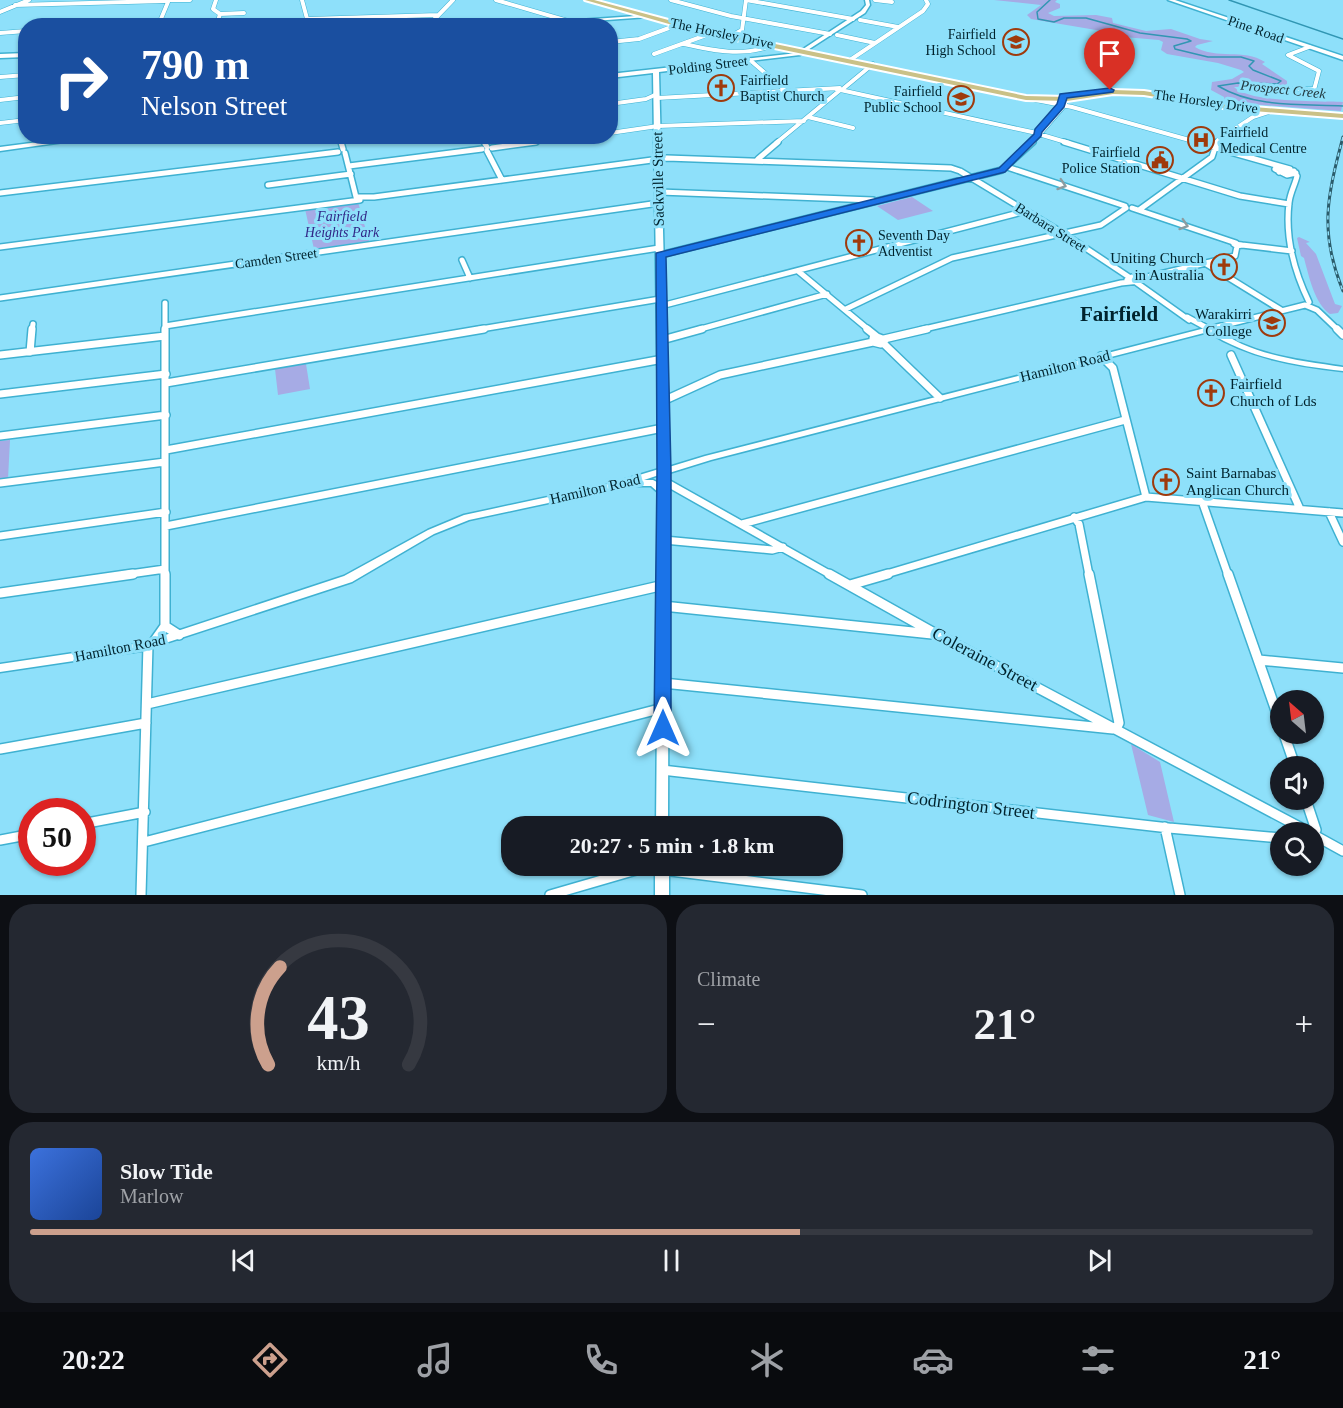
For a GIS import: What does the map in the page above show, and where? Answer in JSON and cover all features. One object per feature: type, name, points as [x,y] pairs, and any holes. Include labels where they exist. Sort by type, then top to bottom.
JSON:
[{"type":"main road","name":"The Horsley Drive","points":[[588,0],[712,33],[873,64],[1026,98],[1064,101],[1128,90],[1224,104],[1343,115]]},
{"type":"main road","points":[[853,19],[865,10],[867,0]]},
{"type":"main road","name":"Pine Road","points":[[1170,0],[1343,58]]},
{"type":"main road","points":[[630,17],[638,14]]},
{"type":"main road","points":[[614,18],[648,16]]},
{"type":"main road","name":"Polding Street","points":[[618,75],[792,55],[804,51],[853,19]]},
{"type":"main road","points":[[815,44],[812,51],[818,53]]},
{"type":"main road","points":[[0,56],[18,55]]},
{"type":"main road","points":[[792,55],[810,55],[861,62]]},
{"type":"main road","name":"Sackville Street","points":[[656,71],[664,482],[662,816]]},
{"type":"main road","name":"The Horsley Drive","points":[[927,76],[1064,101],[1106,93],[1132,92],[1240,108],[1333,114]]},
{"type":"main road","points":[[0,149],[40,144]]},
{"type":"main road","points":[[1206,330],[1217,340],[1239,350],[1302,366],[1343,371]]},
{"type":"main road","name":"Hamilton Road","points":[[0,668],[150,644],[180,636],[348,579],[458,519],[614,486],[664,482],[940,398],[1206,330]]},
{"type":"main road","points":[[614,486],[664,482]]},
{"type":"main road","points":[[659,876],[662,895]]},
{"type":"street","points":[[0,12],[29,0]]},
{"type":"street","points":[[15,5],[190,0]]},
{"type":"street","points":[[216,0],[213,10],[220,14],[244,13]]},
{"type":"street","points":[[302,0],[308,18]]},
{"type":"street","points":[[435,18],[453,0]]},
{"type":"street","points":[[496,0],[558,18]]},
{"type":"street","points":[[671,0],[743,18],[830,34]]},
{"type":"street","points":[[731,36],[742,30],[746,0],[853,19]]},
{"type":"street","points":[[875,0],[892,2]]},
{"type":"street","points":[[850,60],[927,7],[926,0]]},
{"type":"street","points":[[161,18],[168,1]]},
{"type":"street","points":[[219,18],[220,14]]},
{"type":"street","points":[[340,18],[438,15]]},
{"type":"street","points":[[860,20],[898,27]]},
{"type":"street","points":[[618,41],[639,39],[677,25]]},
{"type":"street","points":[[0,33],[18,32]]},
{"type":"street","points":[[654,54],[712,33]]},
{"type":"street","points":[[837,35],[875,43]]},
{"type":"street","points":[[684,44],[729,54],[758,52],[774,45]]},
{"type":"street","points":[[1268,89],[1313,90],[1320,71],[1288,55],[1309,47]]},
{"type":"street","points":[[750,60],[786,91]]},
{"type":"street","points":[[757,160],[873,64]]},
{"type":"street","points":[[0,77],[18,76]]},
{"type":"street","points":[[618,103],[657,98],[842,90],[1038,134],[1240,196],[1289,204]]},
{"type":"street","points":[[0,100],[18,98]]},
{"type":"street","points":[[165,326],[470,278],[660,252],[882,201],[1006,167],[1038,134],[1064,101],[1290,169],[1296,173]]},
{"type":"street","points":[[1240,108],[1251,112],[1253,117]]},
{"type":"street","points":[[1139,210],[1212,156],[1216,142],[1253,117],[1277,111]]},
{"type":"street","points":[[618,132],[658,126],[806,119],[853,128]]},
{"type":"street","points":[[0,123],[18,121]]},
{"type":"street","points":[[341,144],[357,198]]},
{"type":"street","points":[[485,144],[502,180]]},
{"type":"street","points":[[349,166],[523,144]]},
{"type":"street","points":[[0,194],[342,151]]},
{"type":"street","points":[[0,247],[658,159],[757,160],[956,169],[975,174],[990,173]]},
{"type":"street","points":[[1254,159],[1281,173],[1293,184]]},
{"type":"street","points":[[1006,167],[1239,244],[1292,252]]},
{"type":"street","name":"Barbara Street","points":[[956,169],[1062,233],[1129,279]]},
{"type":"street","points":[[1281,173],[1282,169],[1290,169]]},
{"type":"street","points":[[1281,173],[1296,173]]},
{"type":"street","points":[[1296,173],[1297,178],[1293,184],[1289,204],[1292,252],[1297,274],[1307,303],[1343,335]]},
{"type":"street","points":[[268,185],[351,174]]},
{"type":"street","points":[[660,192],[882,201]]},
{"type":"street","name":"Camden Street","points":[[0,298],[659,203]]},
{"type":"street","points":[[846,309],[952,258],[1101,225],[1128,207]]},
{"type":"street","points":[[166,383],[660,303],[798,271],[1026,211]]},
{"type":"street","points":[[1138,281],[1236,255],[1239,244]]},
{"type":"street","points":[[462,260],[470,278]]},
{"type":"street","points":[[1204,263],[1281,310]]},
{"type":"street","points":[[798,271],[846,309],[875,339]]},
{"type":"street","points":[[663,401],[720,375],[875,339],[884,341],[1129,279],[1138,281],[1206,330]]},
{"type":"street","points":[[662,340],[827,294]]},
{"type":"street","points":[[141,895],[150,644],[165,626],[165,303]]},
{"type":"street","name":"Hamilton Road","points":[[1206,330],[1307,303]]},
{"type":"street","points":[[30,352],[33,324]]},
{"type":"street","points":[[0,355],[165,336]]},
{"type":"street","points":[[884,341],[940,398]]},
{"type":"street","points":[[1231,355],[1300,509]]},
{"type":"street","points":[[1101,356],[1113,368],[1146,497]]},
{"type":"street","points":[[166,450],[663,359]]},
{"type":"street","points":[[0,394],[166,374]]},
{"type":"street","points":[[0,436],[166,416]]},
{"type":"street","points":[[742,524],[1125,420]]},
{"type":"street","points":[[166,526],[663,428]]},
{"type":"street","points":[[0,483],[165,462]]},
{"type":"street","name":"Coleraine Street","points":[[664,482],[936,634],[1290,822]]},
{"type":"street","points":[[850,585],[1146,497],[1343,513]]},
{"type":"street","points":[[1202,501],[1270,692]]},
{"type":"street","points":[[0,536],[166,512]]},
{"type":"street","points":[[1329,512],[1343,542]]},
{"type":"street","points":[[663,683],[1116,729],[1119,723],[1079,524],[1074,517]]},
{"type":"street","points":[[664,540],[772,550],[783,547]]},
{"type":"street","points":[[0,593],[165,568]]},
{"type":"street","points":[[147,704],[664,585]]},
{"type":"street","points":[[663,606],[936,634]]},
{"type":"street","points":[[165,626],[172,633],[180,636]]},
{"type":"street","points":[[1259,660],[1343,668]]},
{"type":"street","points":[[144,842],[663,708]]},
{"type":"street","points":[[0,749],[146,723]]},
{"type":"street","name":"Codrington Street","points":[[662,770],[1165,828],[1270,837]]},
{"type":"street","points":[[96,821],[145,812]]},
{"type":"street","points":[[1165,828],[1180,895]]},
{"type":"street","points":[[0,840],[18,837]]},
{"type":"street","points":[[1324,841],[1343,851]]},
{"type":"street","points":[[550,895],[621,876]]},
{"type":"street","points":[[711,876],[862,895]]},
{"type":"green space","points":[[994,0],[1057,0],[1055,2],[1060,4],[1060,8],[1048,13],[1054,16],[1096,15],[1112,18],[1113,23],[1146,31],[1171,29],[1213,41],[1195,47],[1212,53],[1257,58],[1287,81],[1287,84],[1282,86],[1234,87],[1242,92],[1269,99],[1343,102],[1341,111],[1225,102],[1224,97],[1211,90],[1212,82],[1232,79],[1244,72],[1241,70],[1218,63],[1167,54],[1161,50],[1163,42],[1159,40],[1124,37],[1031,19],[1027,15],[1041,5]]},
{"type":"green space","points":[[912,197],[933,211],[898,220],[877,206]]},
{"type":"green space","name":"Fairfield Heights Park","points":[[358,202],[369,241],[314,249],[305,209]]},
{"type":"green space","points":[[1297,238],[1310,242],[1306,243],[1316,254],[1335,304],[1342,306],[1338,313],[1330,314],[1316,297],[1304,258],[1301,256]]},
{"type":"green space","points":[[306,364],[310,389],[278,395],[275,369]]},
{"type":"green space","points":[[10,440],[8,479],[0,480],[0,441]]},
{"type":"green space","points":[[1131,744],[1160,762],[1174,822],[1148,815]]},
{"type":"waterway","name":"Prospect Creek","points":[[1050,0],[1037,12],[1038,19],[1054,22],[1064,18],[1086,18],[1140,33],[1187,39],[1191,41],[1174,46],[1175,49],[1208,57],[1241,57],[1254,61],[1249,66],[1253,70],[1281,81],[1277,84],[1238,83],[1218,86],[1232,93],[1279,104],[1343,106]]},
{"type":"waterway","points":[[1229,0],[1343,39]]},
{"type":"railway","points":[[1343,137],[1333,178],[1328,214],[1331,250],[1343,291]]},
{"type":"place","name":"Fairfield High School","points":[[1016,42]]},
{"type":"place","name":"Fairfield Baptist Church","points":[[721,88]]},
{"type":"place","name":"Fairfield Public School","points":[[961,99]]},
{"type":"place","name":"Fairfield Medical Centre","points":[[1201,140]]},
{"type":"place","name":"Fairfield Police Station","points":[[1160,160]]},
{"type":"place","name":"Seventh Day Adventist","points":[[859,243]]},
{"type":"place","name":"Uniting Church in Australia","points":[[1224,267]]},
{"type":"place","name":"Warakirri College","points":[[1272,323]]},
{"type":"place","name":"Fairfield Church of Lds","points":[[1211,393]]},
{"type":"place","name":"Saint Barnabas Anglican Church","points":[[1166,482]]},
{"type":"district","name":"Fairfield","points":[[1119,314]]},
{"type":"route","points":[[663,728],[664,471],[660,255],[1002,170],[1038,134],[1038,131],[1061,105],[1063,96],[1110,90]]}]
